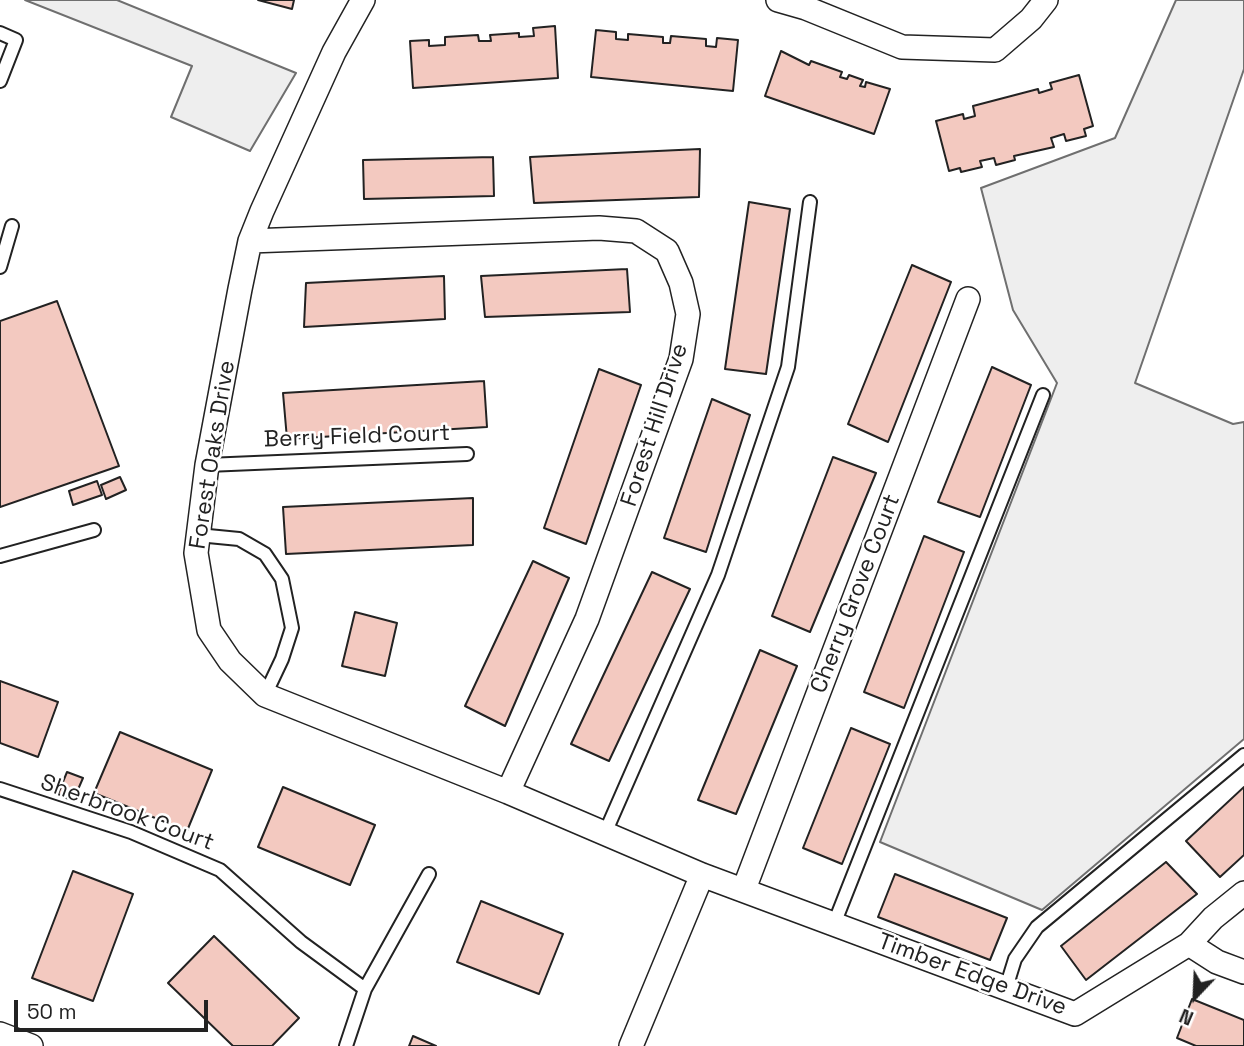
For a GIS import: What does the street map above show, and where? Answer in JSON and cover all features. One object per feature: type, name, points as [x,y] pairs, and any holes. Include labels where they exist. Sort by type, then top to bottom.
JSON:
[{"type":"street","name":"Forest Oaks Drive","points":[[367,0],[334,52],[250,241],[207,465],[196,552],[209,630],[230,661],[265,695],[744,890]]},
{"type":"street","points":[[778,0],[806,8],[902,47],[995,50],[1031,19],[1046,0]]},
{"type":"street","name":"Forest Hill Drive","points":[[250,241],[598,228],[636,231],[667,251],[681,283],[688,314],[681,359],[587,619],[508,792]]},
{"type":"street","name":"Cherry Grove Court","points":[[744,890],[968,299]]},
{"type":"street","points":[[631,1046],[702,875]]},
{"type":"street","name":"Timber Edge Drive","points":[[744,890],[1075,1014],[1189,944],[1213,918],[1244,893]]},
{"type":"street","points":[[1189,944],[1217,962],[1244,972]]},
{"type":"street","points":[[0,1034],[31,1046]]},
{"type":"lane","points":[[0,33],[16,40],[0,81]]},
{"type":"lane","points":[[605,833],[718,575],[788,367],[810,202]]},
{"type":"lane","points":[[0,267],[12,226]]},
{"type":"lane","points":[[834,924],[1043,395]]},
{"type":"lane","name":"Berry Field Court","points":[[207,465],[467,454]]},
{"type":"lane","points":[[0,556],[94,530]]},
{"type":"lane","points":[[198,535],[239,538],[265,554],[282,579],[292,628],[282,659],[265,695]]},
{"type":"lane","points":[[1006,988],[1016,959],[1037,927],[1244,755]]},
{"type":"lane","name":"Sherbrook Court","points":[[0,789],[131,832],[220,870],[301,942],[365,989]]},
{"type":"lane","points":[[346,1046],[365,989],[429,874]]},
{"type":"shaded area","points":[[25,0],[117,0],[296,73],[250,151],[171,117],[192,66]]},
{"type":"shaded area","points":[[1176,0],[1244,0],[1244,69],[1135,383],[1233,424],[1244,422],[1244,739],[1042,910],[880,842],[1057,383],[1013,310],[981,188],[1115,138]]},
{"type":"building","points":[[258,0],[294,0],[292,9]]},
{"type":"building","points":[[555,26],[558,78],[413,88],[410,41],[429,40],[429,46],[445,45],[445,37],[478,35],[479,41],[491,41],[490,35],[519,33],[519,37],[534,36],[533,28]]},
{"type":"building","points":[[596,30],[616,32],[616,39],[628,40],[628,34],[663,37],[663,43],[670,43],[671,36],[706,39],[706,46],[716,47],[717,38],[738,40],[733,91],[591,77]]},
{"type":"building","points":[[781,51],[809,65],[811,61],[842,72],[840,77],[847,79],[849,75],[863,80],[860,86],[865,87],[866,82],[890,89],[874,134],[765,96]]},
{"type":"building","points":[[1079,75],[1093,126],[1084,129],[1086,136],[1066,141],[1064,134],[1051,138],[1054,147],[1014,156],[1015,160],[996,165],[994,158],[980,161],[982,167],[961,172],[960,168],[949,171],[936,121],[963,114],[964,119],[975,116],[973,106],[1038,89],[1039,93],[1052,89],[1050,83]]},
{"type":"building","points":[[700,149],[699,197],[534,203],[530,157]]},
{"type":"building","points":[[493,157],[494,196],[364,199],[363,160]]},
{"type":"building","points":[[749,202],[790,209],[766,374],[725,369]]},
{"type":"building","points":[[912,265],[951,282],[888,442],[848,424]]},
{"type":"building","points":[[627,269],[630,312],[485,317],[481,276]]},
{"type":"building","points":[[444,276],[445,319],[304,327],[306,283]]},
{"type":"building","points":[[57,301],[119,466],[0,507],[0,321]]},
{"type":"building","points":[[992,367],[1031,385],[980,517],[938,502]]},
{"type":"building","points":[[599,369],[641,385],[586,544],[544,528]]},
{"type":"building","points":[[484,381],[487,427],[287,439],[283,393]]},
{"type":"building","points":[[712,399],[750,415],[706,552],[664,538]]},
{"type":"building","points":[[833,457],[876,473],[810,632],[772,616]]},
{"type":"building","points":[[120,477],[126,490],[106,499],[101,485]]},
{"type":"building","points":[[97,481],[102,495],[73,505],[69,491]]},
{"type":"building","points":[[473,498],[473,545],[286,554],[283,507]]},
{"type":"building","points":[[924,536],[964,552],[904,708],[864,692]]},
{"type":"building","points":[[533,561],[569,578],[505,726],[465,706]]},
{"type":"building","points":[[652,572],[690,589],[609,761],[571,744]]},
{"type":"building","points":[[355,612],[397,623],[385,676],[342,666]]},
{"type":"building","points":[[760,650],[797,666],[736,814],[698,800]]},
{"type":"building","points":[[0,681],[58,702],[38,757],[0,743]]},
{"type":"building","points":[[851,728],[890,744],[842,864],[803,848]]},
{"type":"building","points":[[120,732],[212,770],[187,831],[94,793]]},
{"type":"building","points":[[67,772],[83,778],[73,801],[58,794]]},
{"type":"building","points":[[283,787],[375,825],[350,885],[258,847]]},
{"type":"building","points":[[1244,787],[1244,855],[1220,877],[1186,841]]},
{"type":"building","points":[[1166,862],[1197,894],[1086,980],[1061,946]]},
{"type":"building","points":[[73,871],[133,894],[93,1001],[32,978]]},
{"type":"building","points":[[895,874],[1007,918],[990,960],[878,917]]},
{"type":"building","points":[[481,901],[563,934],[539,994],[457,962]]},
{"type":"building","points":[[214,936],[299,1018],[272,1046],[233,1046],[168,983]]},
{"type":"building","points":[[1192,999],[1244,1020],[1244,1046],[1196,1046],[1177,1038]]},
{"type":"building","points":[[413,1036],[436,1046],[409,1046]]}]
